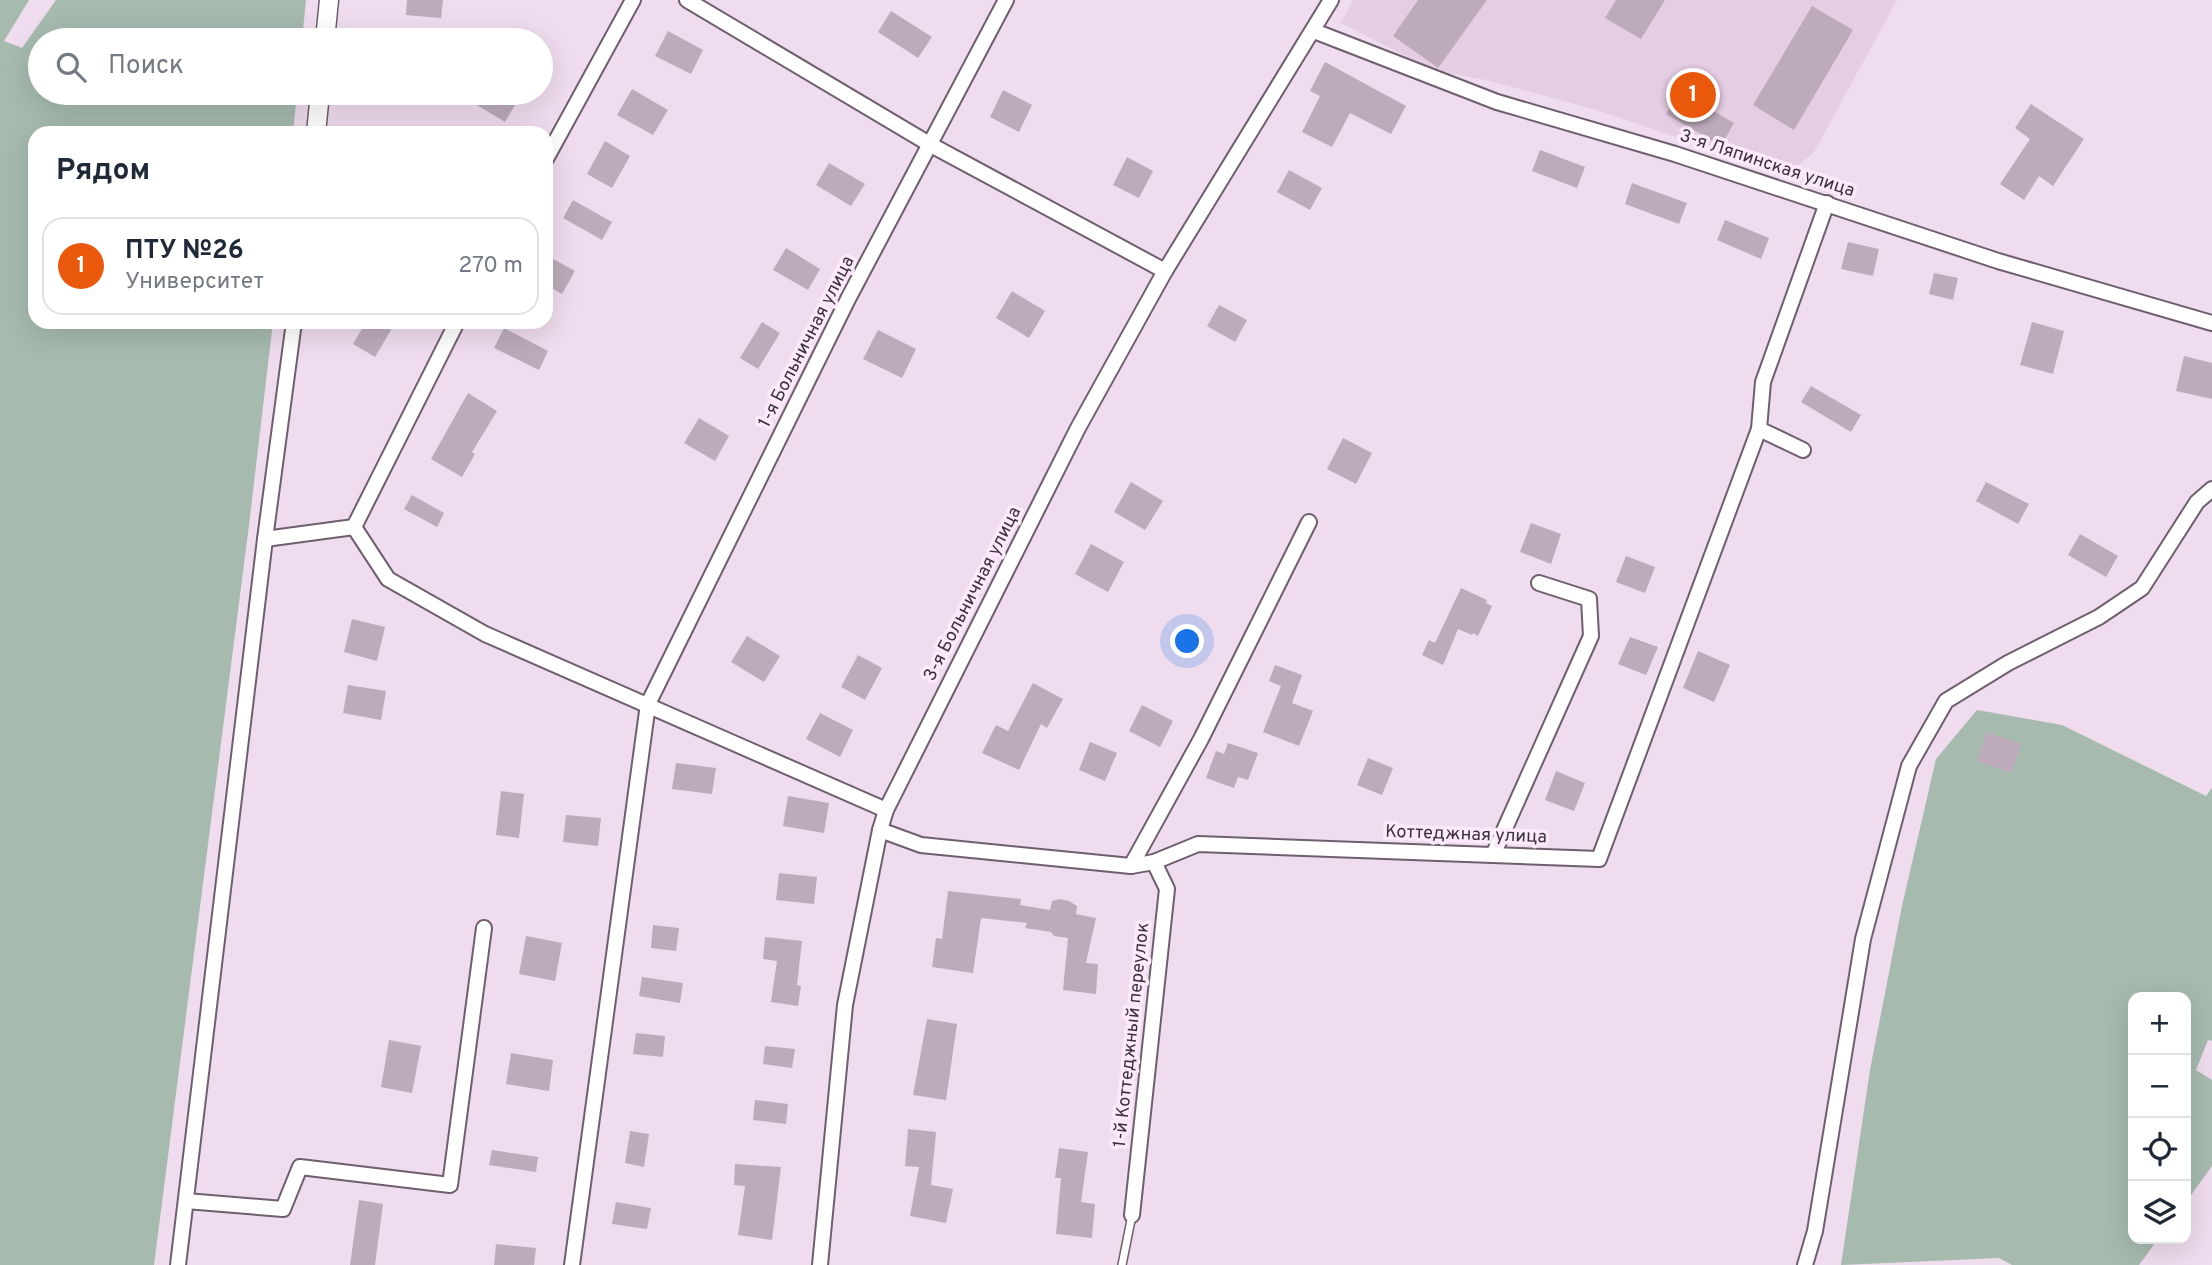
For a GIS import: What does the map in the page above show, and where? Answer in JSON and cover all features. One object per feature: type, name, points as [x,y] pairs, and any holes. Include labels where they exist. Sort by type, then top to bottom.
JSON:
[{"type":"street","points":[[326,28],[329,0]]},
{"type":"street","points":[[553,146],[633,0]]},
{"type":"street","points":[[687,0],[931,145],[1165,271]]},
{"type":"street","name":"1-я Больничная улица","points":[[572,1265],[648,704],[848,299],[1006,0]]},
{"type":"street","name":"3-я Больничная улица","points":[[820,1265],[845,1005],[886,810],[1077,428],[1165,271],[1331,0]]},
{"type":"street","name":"3-я Ляпинская улица","points":[[1314,31],[1497,102],[1675,153],[1998,261],[2212,323]]},
{"type":"street","points":[[317,126],[319,105]]},
{"type":"street","points":[[1803,450],[1759,429],[1763,382],[1827,203]]},
{"type":"street","points":[[178,1265],[265,539],[293,329]]},
{"type":"street","points":[[354,527],[453,329]]},
{"type":"street","name":"Коттеджная улица","points":[[880,830],[921,845],[1131,866],[1154,862],[1198,844],[1600,859],[1759,429]]},
{"type":"street","points":[[1805,1265],[1815,1231],[1863,939],[1909,766],[1946,701],[2008,663],[2099,617],[2142,587],[2197,502],[2212,489]]},
{"type":"street","points":[[1131,866],[1201,739],[1309,522]]},
{"type":"street","points":[[354,527],[388,579],[485,634],[886,810]]},
{"type":"street","points":[[265,539],[354,527]]},
{"type":"street","points":[[1493,855],[1591,636],[1589,599],[1539,583]]},
{"type":"street","name":"1-й Коттеджный переулок","points":[[1132,1215],[1167,889],[1154,862]]},
{"type":"street","points":[[186,1201],[283,1209],[300,1167],[450,1185],[484,928]]},
{"type":"lane","points":[[1122,1265],[1132,1215]]},
{"type":"shaded area","points":[[1353,0],[1897,0],[1814,152],[1787,175],[1597,110],[1487,80],[1435,71],[1341,23]]},
{"type":"green space","points":[[0,0],[29,0],[4,41],[22,48],[28,40],[28,105],[296,105],[294,126],[28,126],[28,329],[272,329],[154,1265],[0,1265]]},
{"type":"green space","points":[[56,0],[306,0],[303,28],[36,28]]},
{"type":"green space","points":[[1977,710],[2062,725],[2206,796],[2212,788],[2212,1041],[2208,1040],[2196,1070],[2212,1080],[2212,1166],[2191,1195],[2191,992],[2128,992],[2128,1244],[2154,1244],[2139,1265],[2012,1265],[1999,1258],[1841,1265],[1870,1070],[1902,906],[1936,759]]},
{"type":"building","points":[[407,0],[443,0],[441,18],[406,15]]},
{"type":"building","points":[[1418,0],[1487,0],[1438,68],[1393,36]]},
{"type":"building","points":[[1616,0],[1665,0],[1641,39],[1605,18]]},
{"type":"building","points":[[1812,6],[1853,30],[1794,130],[1753,105]]},
{"type":"building","points":[[891,11],[932,37],[918,58],[878,32]]},
{"type":"building","points":[[668,31],[703,50],[691,74],[655,56]]},
{"type":"building","points":[[1325,62],[1406,106],[1391,134],[1350,113],[1332,147],[1302,132],[1320,96],[1310,91]]},
{"type":"building","points":[[632,89],[668,110],[653,135],[617,115]]},
{"type":"building","points":[[1003,90],[1032,105],[1019,132],[990,117]]},
{"type":"building","points":[[1679,91],[1734,123],[1721,146],[1666,114]]},
{"type":"building","points":[[2031,104],[2084,139],[2053,186],[2039,176],[2024,200],[2000,184],[2030,139],[2015,128]]},
{"type":"building","points":[[477,105],[515,105],[505,122]]},
{"type":"building","points":[[605,141],[630,156],[612,188],[587,174]]},
{"type":"building","points":[[1540,150],[1585,167],[1577,188],[1532,171]]},
{"type":"building","points":[[1127,157],[1153,171],[1139,198],[1113,185]]},
{"type":"building","points":[[829,163],[865,184],[851,206],[816,185]]},
{"type":"building","points":[[1289,170],[1322,188],[1310,210],[1277,192]]},
{"type":"building","points":[[1632,183],[1687,203],[1679,224],[1625,204]]},
{"type":"building","points":[[573,200],[612,222],[602,240],[563,218]]},
{"type":"building","points":[[1725,220],[1769,238],[1761,259],[1717,240]]},
{"type":"building","points":[[1848,242],[1879,249],[1873,276],[1841,269]]},
{"type":"building","points":[[786,248],[820,269],[808,290],[773,270]]},
{"type":"building","points":[[553,259],[575,271],[562,294],[553,289]]},
{"type":"building","points":[[1934,273],[1958,278],[1953,300],[1929,294]]},
{"type":"building","points":[[1012,291],[1045,311],[1029,338],[996,318]]},
{"type":"building","points":[[1219,305],[1247,320],[1235,342],[1207,326]]},
{"type":"building","points":[[762,322],[780,333],[758,369],[740,358]]},
{"type":"building","points":[[2032,322],[2064,331],[2053,374],[2020,365]]},
{"type":"building","points":[[362,329],[391,330],[375,357],[353,344]]},
{"type":"building","points":[[506,329],[548,351],[539,370],[494,348]]},
{"type":"building","points":[[878,330],[916,349],[902,378],[863,359]]},
{"type":"building","points":[[2184,356],[2212,363],[2212,399],[2176,391]]},
{"type":"building","points":[[1811,386],[1861,415],[1851,432],[1801,402]]},
{"type":"building","points":[[468,393],[497,411],[472,452],[475,454],[462,477],[431,459]]},
{"type":"building","points":[[699,418],[729,436],[715,461],[684,443]]},
{"type":"building","points":[[1343,438],[1372,453],[1356,484],[1327,469]]},
{"type":"building","points":[[1131,482],[1163,501],[1145,530],[1114,512]]},
{"type":"building","points":[[1986,482],[2029,504],[2018,524],[1976,501]]},
{"type":"building","points":[[412,495],[444,513],[437,527],[404,509]]},
{"type":"building","points":[[1531,523],[1561,534],[1551,564],[1520,552]]},
{"type":"building","points":[[2080,534],[2118,556],[2106,577],[2068,555]]},
{"type":"building","points":[[1091,544],[1124,562],[1108,592],[1075,574]]},
{"type":"building","points":[[1626,556],[1655,567],[1645,593],[1616,582]]},
{"type":"building","points":[[1461,588],[1487,600],[1486,603],[1492,606],[1478,636],[1458,629],[1443,665],[1422,655],[1429,640],[1435,643]]},
{"type":"building","points":[[352,619],[385,627],[377,661],[344,652]]},
{"type":"building","points":[[747,636],[780,656],[764,682],[731,662]]},
{"type":"building","points":[[1630,637],[1658,647],[1646,675],[1618,664]]},
{"type":"building","points":[[1698,651],[1730,665],[1714,702],[1683,688]]},
{"type":"building","points":[[858,655],[882,668],[865,700],[841,687]]},
{"type":"building","points":[[1275,665],[1302,675],[1292,703],[1313,711],[1299,746],[1263,732],[1281,686],[1269,681]]},
{"type":"building","points":[[1033,683],[1063,699],[1047,728],[1041,724],[1019,770],[982,753],[996,725],[1008,731]]},
{"type":"building","points":[[348,685],[386,691],[381,720],[343,713]]},
{"type":"building","points":[[1142,705],[1173,721],[1160,747],[1129,731]]},
{"type":"building","points":[[820,713],[853,730],[840,757],[806,739]]},
{"type":"building","points":[[1987,732],[2021,744],[2011,773],[1977,761]]},
{"type":"building","points":[[1090,742],[1117,753],[1105,781],[1079,770]]},
{"type":"building","points":[[1228,743],[1258,753],[1248,780],[1238,777],[1234,788],[1206,778],[1216,751],[1224,754]]},
{"type":"building","points":[[1368,758],[1393,768],[1382,795],[1357,785]]},
{"type":"building","points":[[676,763],[716,768],[712,794],[672,789]]},
{"type":"building","points":[[1556,771],[1585,783],[1574,811],[1545,800]]},
{"type":"building","points":[[501,791],[524,794],[519,838],[496,835]]},
{"type":"building","points":[[788,796],[829,803],[824,833],[783,826]]},
{"type":"building","points":[[566,815],[601,818],[598,846],[563,842]]},
{"type":"building","points":[[779,873],[817,877],[814,904],[776,900]]},
{"type":"building","points":[[948,891],[1021,899],[1020,905],[1050,910],[1052,901],[1060,899],[1077,906],[1076,914],[1096,918],[1086,963],[1098,964],[1096,994],[1063,990],[1068,938],[1025,928],[1027,923],[981,918],[973,973],[932,967],[936,938],[942,939]]},
{"type":"building","points":[[653,925],[679,928],[676,951],[651,948]]},
{"type":"building","points":[[526,936],[562,943],[555,981],[519,974]]},
{"type":"building","points":[[765,937],[802,941],[797,985],[801,986],[798,1006],[771,1002],[777,961],[763,959]]},
{"type":"building","points":[[642,977],[683,983],[680,1003],[639,996]]},
{"type":"building","points":[[927,1019],[957,1024],[946,1100],[913,1095]]},
{"type":"building","points":[[636,1033],[665,1036],[663,1057],[633,1054]]},
{"type":"building","points":[[389,1040],[421,1046],[412,1093],[381,1087]]},
{"type":"building","points":[[765,1046],[795,1049],[792,1068],[763,1064]]},
{"type":"building","points":[[511,1053],[553,1060],[549,1091],[506,1084]]},
{"type":"building","points":[[755,1100],[788,1104],[786,1124],[753,1120]]},
{"type":"building","points":[[908,1129],[936,1132],[931,1185],[953,1189],[946,1223],[910,1216],[919,1167],[905,1166]]},
{"type":"building","points":[[630,1131],[649,1134],[644,1167],[625,1163]]},
{"type":"building","points":[[1059,1148],[1088,1152],[1081,1202],[1095,1204],[1092,1238],[1056,1234],[1061,1178],[1055,1178]]},
{"type":"building","points":[[492,1150],[538,1157],[536,1172],[489,1165]]},
{"type":"building","points":[[735,1164],[781,1167],[772,1240],[738,1235],[745,1186],[734,1185]]},
{"type":"building","points":[[359,1200],[383,1204],[375,1265],[350,1265]]},
{"type":"building","points":[[616,1202],[651,1208],[647,1229],[612,1224]]},
{"type":"building","points":[[496,1244],[536,1248],[534,1265],[494,1265]]},
{"type":"place","name":"ПТУ №26","points":[[1693,95]]}]
